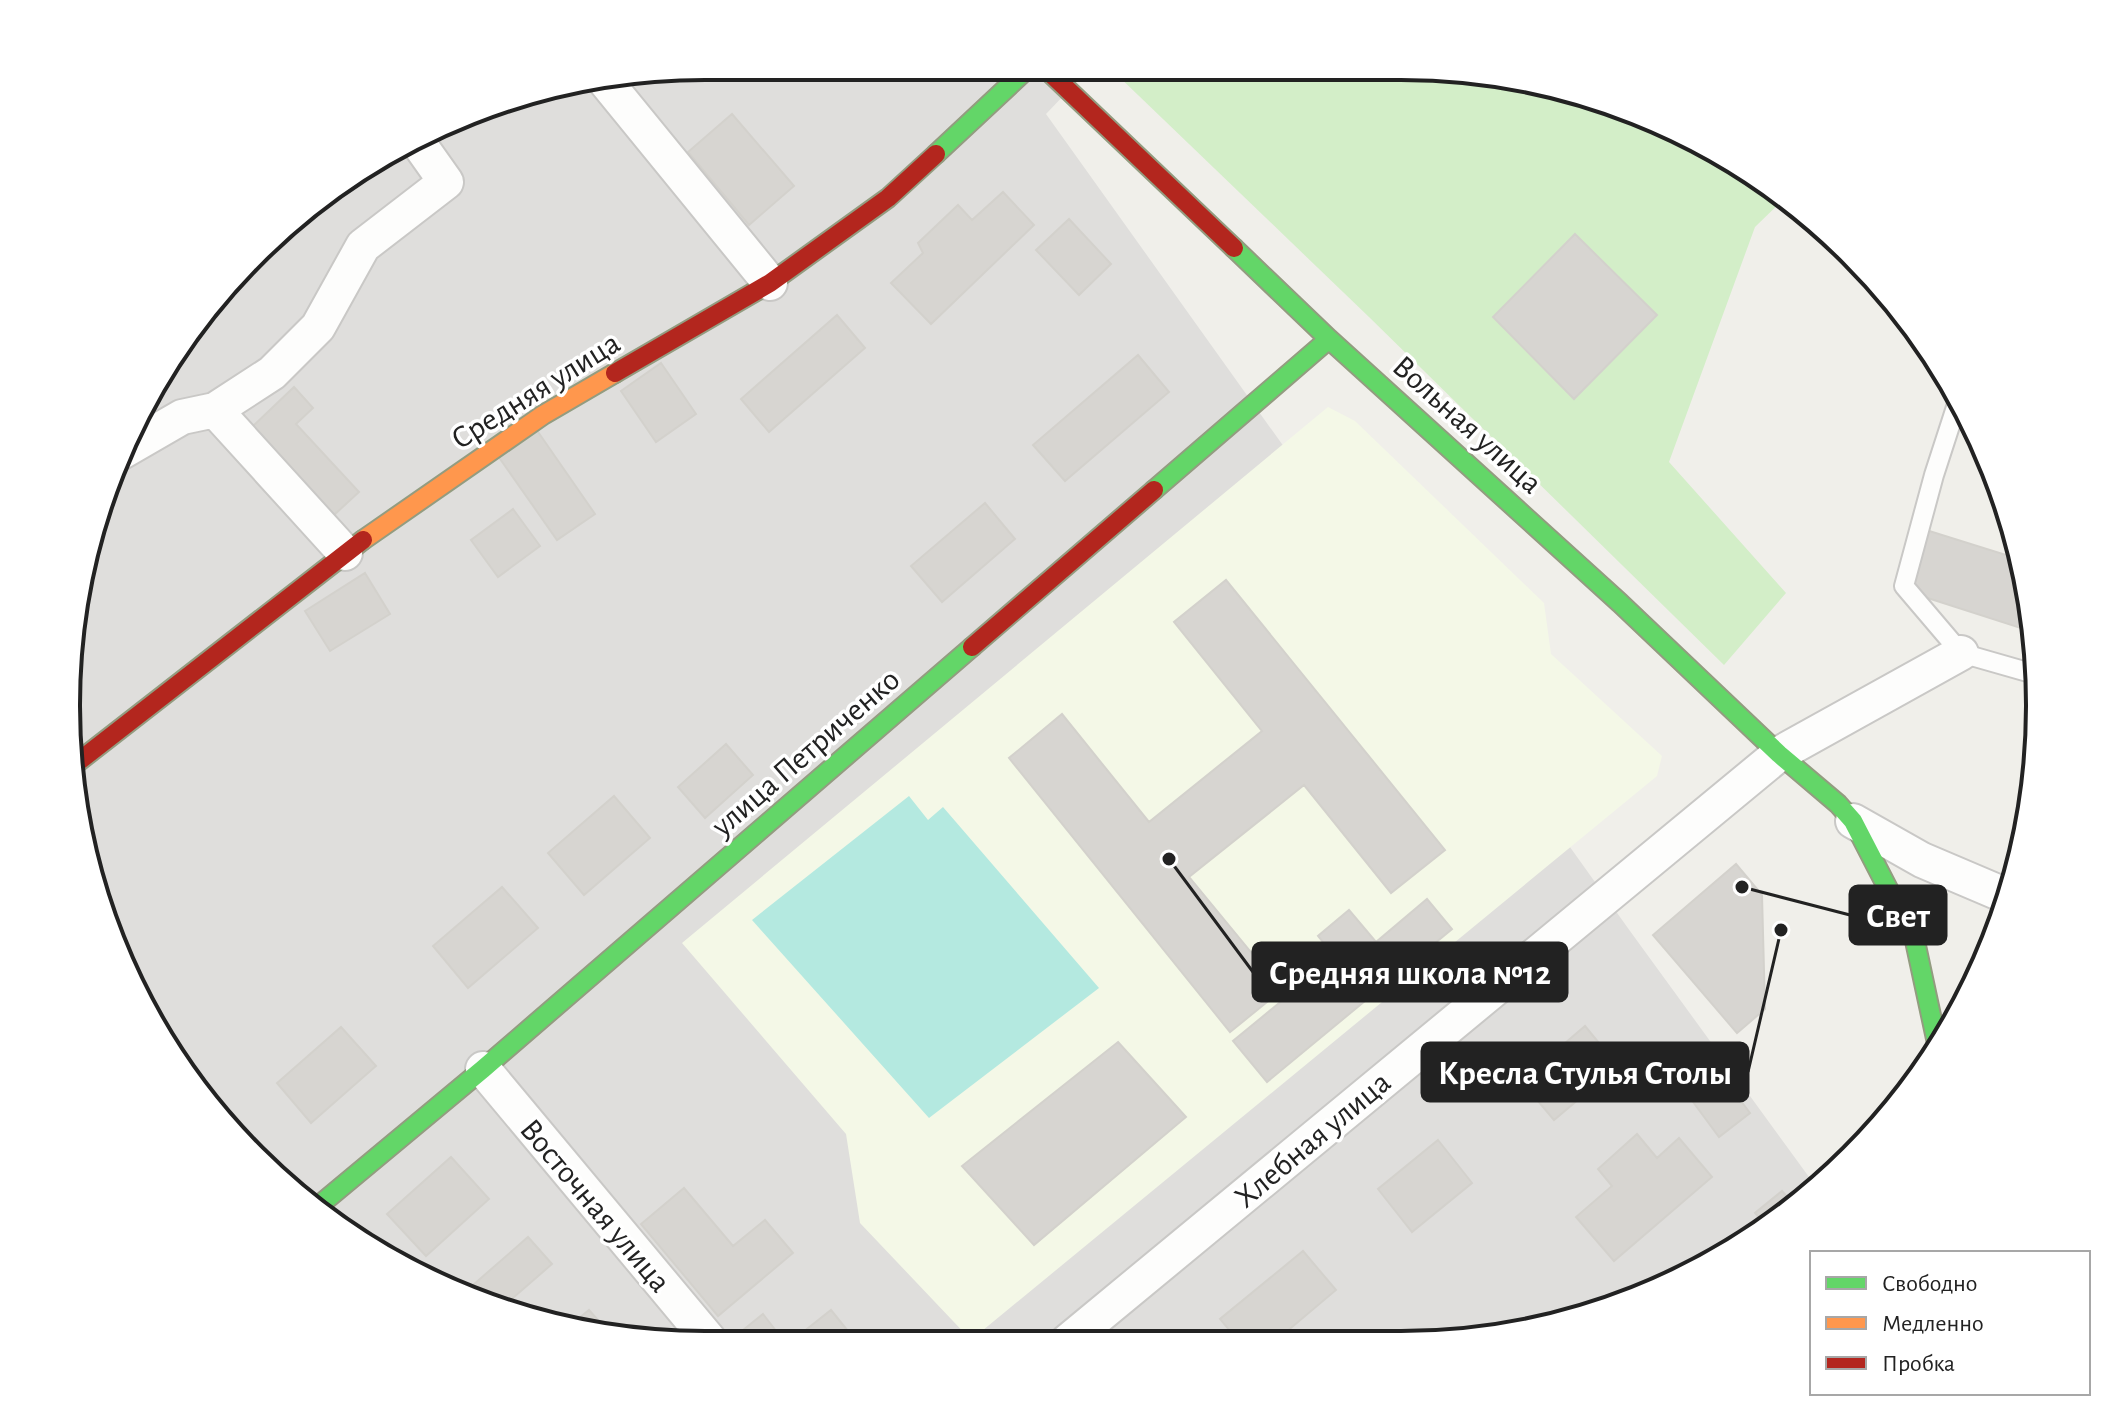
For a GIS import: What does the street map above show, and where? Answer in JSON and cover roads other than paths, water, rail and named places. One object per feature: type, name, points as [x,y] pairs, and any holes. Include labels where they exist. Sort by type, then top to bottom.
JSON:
[{"type":"street","name":"Средняя улица","points":[[82,759],[345,553],[543,415],[770,283],[888,198],[1016,80]]},
{"type":"street","name":"Вольная улица","points":[[1058,80],[1329,339],[1620,603],[1779,754],[1838,804],[1853,821],[1915,941],[1934,1031]]},
{"type":"street","points":[[1077,80],[1089,110]]},
{"type":"street","points":[[610,87],[770,283]]},
{"type":"street","points":[[1003,92],[1041,92],[1089,110]]},
{"type":"street","points":[[139,442],[182,417],[215,410],[272,373],[318,327],[363,246],[446,182],[422,149]]},
{"type":"street","name":"улица Петриченко","points":[[324,1201],[483,1069],[1329,339]]},
{"type":"street","points":[[215,410],[345,553]]},
{"type":"street","name":"Хлебная улица","points":[[1080,1331],[1779,754],[1961,653]]},
{"type":"street","points":[[1853,821],[1922,860],[1997,892]]},
{"type":"street","name":"Восточная улица","points":[[483,1069],[701,1331]]},
{"type":"lane","points":[[1954,415],[1904,586],[1961,653],[2025,671]]},
{"type":"place","name":"Средняя школа №12","points":[[1169,859]]},
{"type":"place","name":"Свет","points":[[1742,887]]},
{"type":"place","name":"Кресла Стулья Столы","points":[[1781,930]]}]
